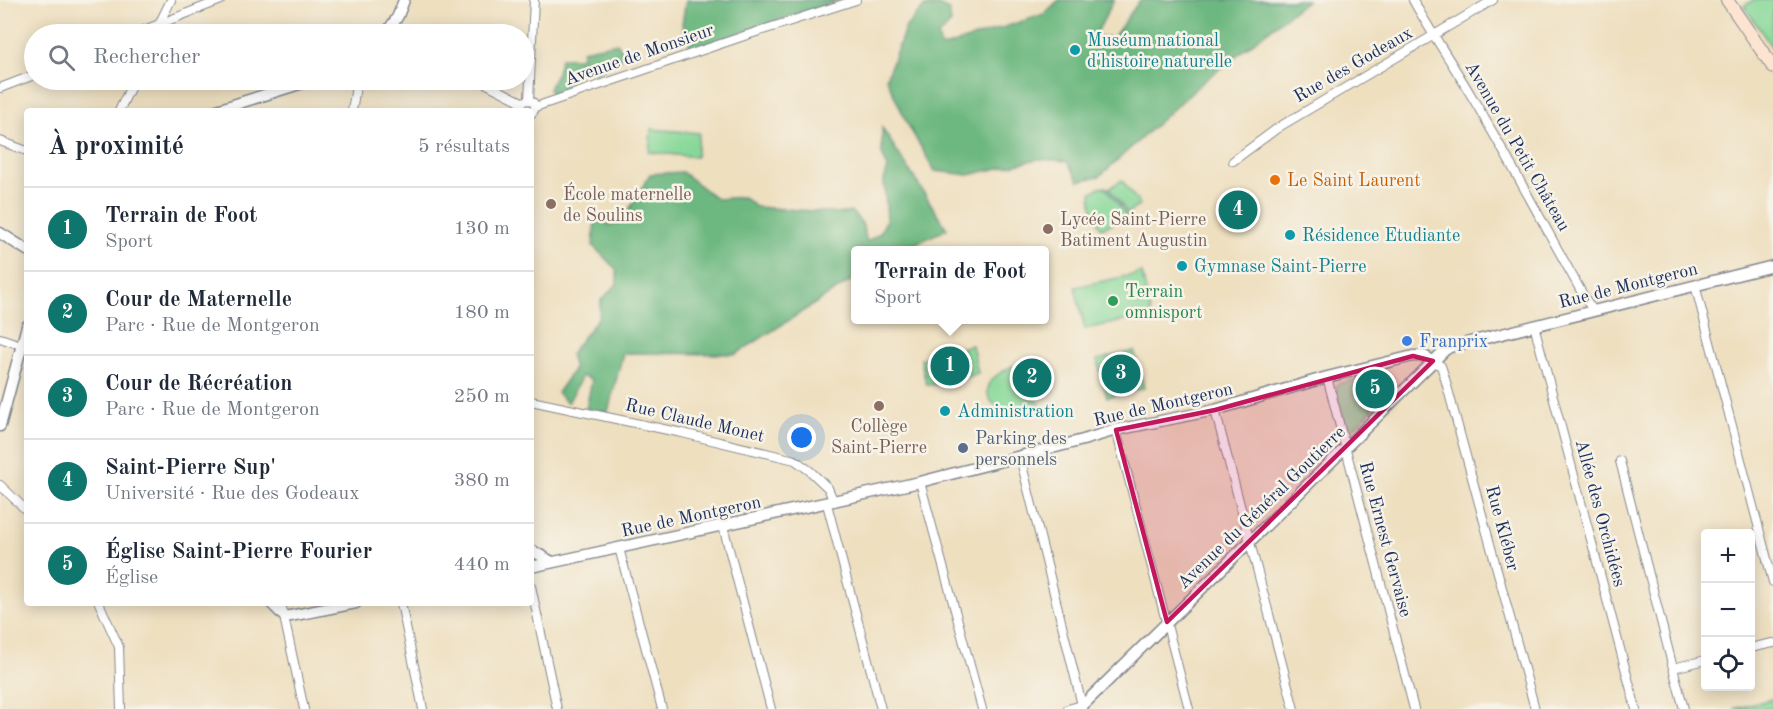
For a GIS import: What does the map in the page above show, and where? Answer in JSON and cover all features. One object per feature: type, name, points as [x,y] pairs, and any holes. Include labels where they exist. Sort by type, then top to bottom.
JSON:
[{"type":"main road","points":[[1727,0],[1773,67]]},
{"type":"street","points":[[159,24],[171,0]]},
{"type":"street","points":[[161,24],[220,0]]},
{"type":"street","points":[[393,24],[404,0]]},
{"type":"street","points":[[532,24],[534,0]]},
{"type":"street","name":"Avenue de Monsieur","points":[[527,107],[856,0]]},
{"type":"street","name":"Avenue du Petit Château","points":[[1413,0],[1471,95],[1593,310]]},
{"type":"street","name":"Rue des Godeaux","points":[[1233,161],[1279,127],[1493,0]]},
{"type":"street","points":[[0,88],[24,79]]},
{"type":"street","points":[[120,108],[129,90]]},
{"type":"street","points":[[223,108],[280,90]]},
{"type":"street","points":[[352,108],[355,90]]},
{"type":"street","points":[[497,90],[527,107],[528,90]]},
{"type":"street","points":[[0,141],[24,150]]},
{"type":"street","points":[[0,233],[24,248]]},
{"type":"street","name":"Rue de Montgeron","points":[[534,566],[920,482],[1116,430],[1215,410],[1327,377],[1419,355],[1429,357],[1433,361],[1450,347],[1773,266]]},
{"type":"street","points":[[1695,285],[1773,582]]},
{"type":"street","name":"Allée des Orchidées","points":[[1534,325],[1636,709]]},
{"type":"street","points":[[0,426],[24,336]]},
{"type":"street","points":[[0,338],[21,345]]},
{"type":"street","name":"Avenue du Général Goutierre","points":[[1082,708],[1433,361]]},
{"type":"street","name":"Rue Kléber","points":[[1433,361],[1441,366],[1444,375],[1535,709]]},
{"type":"street","name":"Rue Ernest Gervaise","points":[[1327,377],[1414,709]]},
{"type":"street","name":"Rue Claude Monet","points":[[534,402],[795,460],[810,471],[828,488],[881,709]]},
{"type":"street","points":[[1215,410],[1294,709]]},
{"type":"street","points":[[1116,430],[1189,709]]},
{"type":"street","points":[[1020,457],[1082,708],[1068,709]]},
{"type":"street","points":[[1620,461],[1684,709]]},
{"type":"street","points":[[920,482],[982,709]]},
{"type":"street","points":[[0,485],[24,508]]},
{"type":"street","points":[[723,526],[771,709]]},
{"type":"street","points":[[619,548],[662,709]]},
{"type":"street","points":[[534,552],[552,562]]},
{"type":"street","points":[[534,601],[556,709]]},
{"type":"street","points":[[100,606],[119,647],[121,709]]},
{"type":"street","points":[[274,606],[285,617]]},
{"type":"street","points":[[282,606],[304,709]]},
{"type":"street","points":[[285,617],[341,606]]},
{"type":"street","points":[[402,606],[423,709]]},
{"type":"street","points":[[1755,647],[1773,643]]},
{"type":"street","points":[[1673,668],[1701,661]]},
{"type":"highlighted area","points":[[1413,356],[1433,361],[1167,622],[1116,430],[1215,410]]},
{"type":"green space","points":[[686,0],[840,0],[689,50],[689,43],[694,33],[685,35],[682,24]]},
{"type":"green space","points":[[1059,0],[1114,0],[1095,36],[1113,38],[1140,0],[1307,0],[1198,86],[1100,176],[1079,181],[1067,161],[1038,159],[969,175],[935,171],[909,127],[886,78],[906,27],[924,7],[938,5],[949,10],[951,23],[938,36],[941,48],[1044,14]]},
{"type":"green space","points":[[1753,0],[1773,0],[1773,49],[1744,6]]},
{"type":"green space","points":[[617,43],[624,53],[620,59],[595,73],[584,66],[566,75],[567,91],[552,96],[549,89],[561,58],[581,58],[583,50]]},
{"type":"green space","points":[[882,128],[947,229],[911,246],[851,246],[851,281],[736,354],[623,353],[608,412],[586,409],[592,380],[582,376],[568,403],[557,393],[574,369],[570,354],[599,317],[601,300],[617,284],[617,270],[593,246],[595,218],[611,226],[622,222],[650,174],[682,172],[717,199],[743,197],[756,207],[852,212],[862,223],[867,242],[880,233],[887,219],[884,180],[888,168],[882,154]]},
{"type":"green space","points":[[651,129],[699,133],[696,157],[649,152]]},
{"type":"green space","points":[[1122,180],[1140,205],[1127,213],[1109,188]]},
{"type":"green space","points":[[1100,187],[1106,187],[1128,218],[1101,228],[1093,214],[1091,193]]},
{"type":"green space","name":"Terrain omnisport","points":[[1142,273],[1151,315],[1085,329],[1075,287]]},
{"type":"green space","points":[[972,345],[978,373],[946,383],[926,384],[921,359]]},
{"type":"green space","points":[[1134,351],[1144,388],[1107,397],[1097,360]]},
{"type":"green space","points":[[1033,358],[1042,359],[1043,362],[1040,363],[1048,392],[1040,396],[1032,396],[1026,392],[1020,379],[1025,364]]},
{"type":"green space","points":[[1012,366],[1016,386],[1039,402],[1040,405],[1033,410],[1024,413],[1003,410],[989,398],[988,390],[992,380]]},
{"type":"green space","points":[[1356,379],[1360,390],[1358,395],[1361,399],[1366,399],[1373,409],[1351,431],[1347,428],[1335,388],[1338,384]]},
{"type":"green space","points":[[1773,699],[1773,709],[1733,709]]},
{"type":"place","name":"Muséum national d'histoire naturelle","points":[[1075,50]]},
{"type":"place","name":"Le Saint Laurent","points":[[1275,180]]},
{"type":"place","name":"École maternelle de Soulins","points":[[551,204]]},
{"type":"place","name":"Saint-Pierre Sup'","points":[[1238,210]]},
{"type":"place","name":"Lycée Saint-Pierre Batiment Augustin","points":[[1048,229]]},
{"type":"place","name":"Résidence Etudiante","points":[[1290,235]]},
{"type":"place","name":"Gymnase Saint-Pierre","points":[[1182,266]]},
{"type":"place","name":"Terrain omnisport","points":[[1113,301]]},
{"type":"place","name":"Franprix","points":[[1407,341]]},
{"type":"place","name":"Terrain de Foot","points":[[950,366]]},
{"type":"place","name":"Cour de Récréation","points":[[1121,374]]},
{"type":"place","name":"Cour de Maternelle","points":[[1032,378]]},
{"type":"place","name":"Église Saint-Pierre Fourier","points":[[1375,389]]},
{"type":"place","name":"Collège Saint-Pierre","points":[[879,406]]},
{"type":"place","name":"Administration","points":[[945,411]]},
{"type":"place","name":"Parking des personnels","points":[[963,448]]}]
